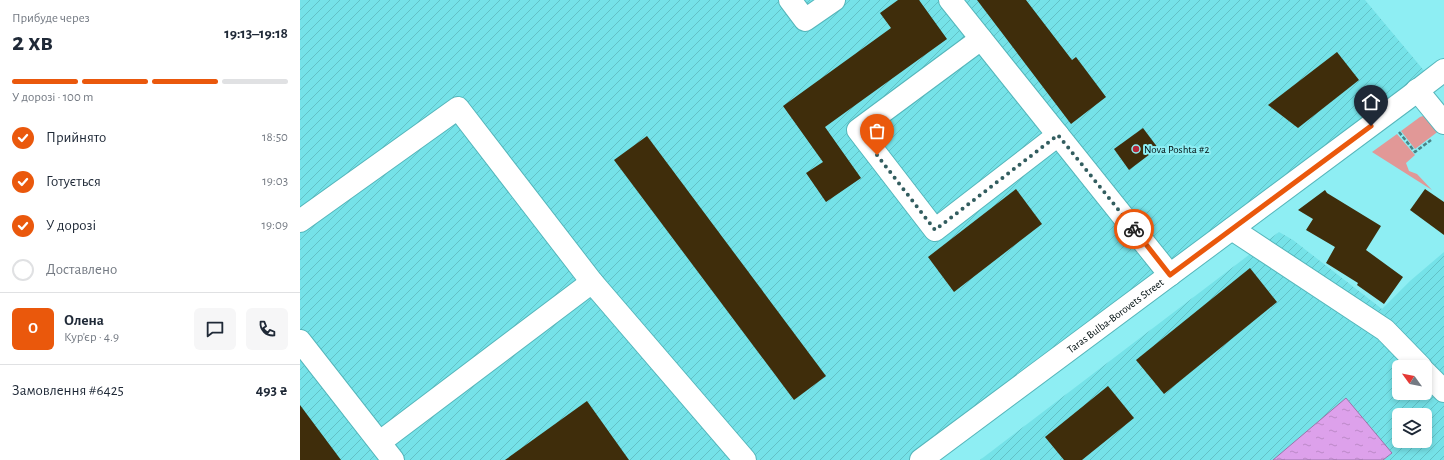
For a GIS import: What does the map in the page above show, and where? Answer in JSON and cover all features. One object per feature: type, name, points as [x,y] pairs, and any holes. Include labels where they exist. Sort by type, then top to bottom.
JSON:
[{"type":"street","points":[[790,0],[805,20],[834,0]]},
{"type":"street","points":[[950,0],[1170,275]]},
{"type":"street","points":[[981,39],[858,130],[935,230],[1058,135]]},
{"type":"street","name":"Taras Bulba-Borovets Street","points":[[921,460],[1444,70]]},
{"type":"street","points":[[1417,90],[1438,131]]},
{"type":"street","points":[[300,221],[458,108],[592,282],[745,460]]},
{"type":"street","points":[[1232,229],[1385,330],[1414,360]]},
{"type":"street","points":[[380,442],[592,282]]},
{"type":"street","points":[[300,341],[393,460]]},
{"type":"street","points":[[1432,379],[1444,391]]},
{"type":"path","points":[[1398,130],[1415,152],[1438,131]]},
{"type":"shaded area","points":[[300,0],[1365,0],[1431,79],[921,460],[300,460]]},
{"type":"shaded area","points":[[1423,116],[1427,117],[1440,130],[1415,149],[1401,131]]},
{"type":"shaded area","points":[[1397,134],[1415,155],[1406,163],[1409,171],[1417,174],[1432,190],[1372,152]]},
{"type":"shaded area","points":[[1279,232],[1293,240],[1382,309],[1410,281],[1444,252],[1444,460],[980,460]]},
{"type":"water","points":[[1346,398],[1392,453],[1383,460],[1273,460]]},
{"type":"building","points":[[898,0],[919,0],[947,39],[825,127],[861,178],[826,202],[806,173],[823,162],[783,106],[891,28],[880,13]]},
{"type":"building","points":[[977,0],[1026,0],[1072,60],[1076,57],[1106,97],[1071,124]]},
{"type":"building","points":[[1337,52],[1359,80],[1298,128],[1268,105]]},
{"type":"building","name":"Nova Poshta #2","points":[[1143,128],[1158,148],[1129,170],[1114,149]]},
{"type":"building","points":[[647,136],[826,376],[794,400],[614,160]]},
{"type":"building","points":[[1016,189],[1042,224],[954,292],[928,257]]},
{"type":"building","points":[[1425,189],[1444,202],[1444,235],[1410,210]]},
{"type":"building","points":[[1325,190],[1327,193],[1381,226],[1366,250],[1403,277],[1384,304],[1357,285],[1358,283],[1326,263],[1335,247],[1306,230],[1313,219],[1298,210]]},
{"type":"building","points":[[1250,268],[1277,302],[1164,394],[1136,360]]},
{"type":"building","points":[[1108,386],[1134,418],[1082,460],[1064,460],[1045,437]]},
{"type":"building","points":[[587,401],[629,460],[505,460]]},
{"type":"building","points":[[300,405],[341,460],[300,460]]},
{"type":"way so far","points":[[877,155],[935,230],[1058,135],[1134,229]]},
{"type":"place","name":"Nova Poshta #2","points":[[1136,149]]},
{"type":"route","points":[[1134,229],[1170,275],[1371,126]]}]
